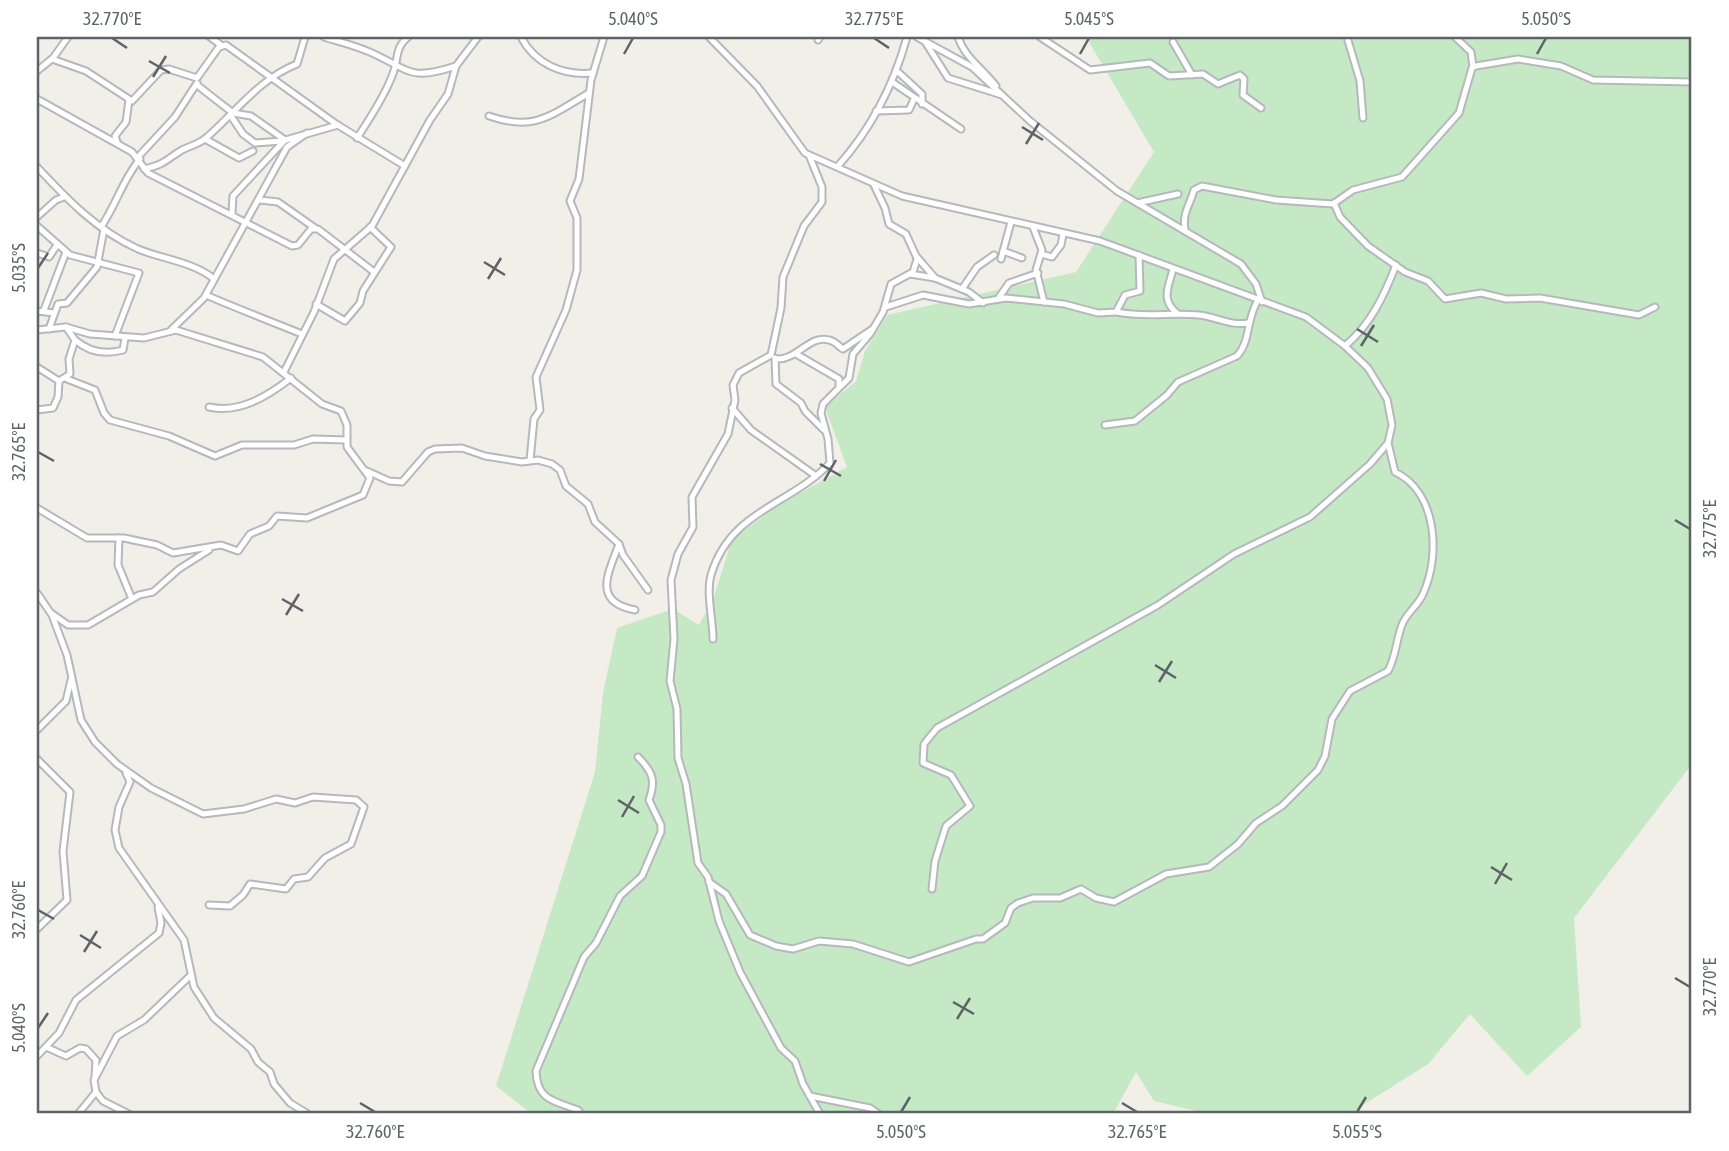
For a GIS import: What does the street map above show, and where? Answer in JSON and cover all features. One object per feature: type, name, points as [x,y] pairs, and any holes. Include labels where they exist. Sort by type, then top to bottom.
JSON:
[{"type":"street","points":[[37,68],[52,59],[68,37]]},
{"type":"street","points":[[210,37],[221,45],[232,48],[357,138],[405,166]]},
{"type":"street","points":[[144,169],[165,164],[179,152],[205,139],[232,115],[248,95],[272,77],[297,64],[305,37]]},
{"type":"street","points":[[324,37],[371,52],[395,67],[423,74],[456,66]]},
{"type":"street","points":[[357,138],[395,67],[396,52],[408,37]]},
{"type":"street","points":[[284,372],[316,304],[328,270],[345,247],[370,227],[449,94],[456,66],[478,37]]},
{"type":"street","points":[[521,37],[528,48],[549,67],[570,73],[593,73]]},
{"type":"street","points":[[530,460],[534,422],[540,410],[536,377],[566,310],[577,270],[577,218],[570,201],[579,179],[589,93],[604,37]]},
{"type":"street","points":[[709,37],[775,107],[797,145],[809,155],[902,196],[1100,242],[1306,317],[1345,346],[1368,368],[1387,399],[1392,425],[1388,443],[1395,472],[1409,479],[1428,507],[1434,567],[1424,593],[1402,623],[1388,671],[1350,691],[1334,716],[1324,760],[1314,776],[1282,806],[1256,822],[1245,838],[1212,865],[1194,871],[1167,874],[1114,902],[1096,898],[1081,890],[1060,898],[1024,900],[1012,908],[1005,923],[983,939],[909,962],[853,944],[819,941],[793,949],[764,942],[750,935],[726,894],[709,882]]},
{"type":"street","points":[[838,166],[876,111],[892,82],[907,37]]},
{"type":"street","points":[[917,37],[958,57],[1115,190],[1247,269],[1260,301]]},
{"type":"street","points":[[958,37],[966,56],[981,67],[1006,97]]},
{"type":"street","points":[[1040,37],[1090,70],[1147,63],[1169,76],[1203,74],[1218,83],[1240,75],[1244,79],[1243,95],[1261,108]]},
{"type":"street","points":[[1347,37],[1360,81],[1363,118]]},
{"type":"street","points":[[1185,230],[1185,210],[1191,202],[1194,190],[1202,186],[1276,200],[1334,204],[1353,190],[1409,172],[1460,113],[1473,67],[1471,52],[1455,37]]},
{"type":"street","points":[[924,40],[952,81],[1006,97]]},
{"type":"street","points":[[1172,42],[1192,75]]},
{"type":"street","points":[[49,329],[58,304],[67,303],[94,273],[98,263],[102,228],[120,198],[129,173],[175,117],[221,45]]},
{"type":"street","points":[[52,59],[86,71],[129,100],[137,98],[160,70],[177,71],[193,79],[203,71]]},
{"type":"street","points":[[1473,67],[1518,59],[1561,66],[1593,79],[1692,82]]},
{"type":"street","points":[[897,71],[922,94],[922,104]]},
{"type":"street","points":[[892,82],[961,129]]},
{"type":"street","points":[[197,85],[232,115],[241,132],[255,144],[285,140],[338,125]]},
{"type":"street","points":[[489,116],[512,124],[542,121],[589,93]]},
{"type":"street","points":[[37,99],[118,144],[139,158],[144,169],[294,247],[315,228]]},
{"type":"street","points":[[876,111],[909,110],[914,99]]},
{"type":"street","points":[[118,144],[116,136],[126,122],[129,100]]},
{"type":"street","points":[[232,115],[251,116],[285,140]]},
{"type":"street","points":[[37,330],[66,327],[125,338],[144,338],[171,330],[206,295],[287,147],[307,133]]},
{"type":"street","points":[[205,139],[239,158],[253,151]]},
{"type":"street","points":[[232,214],[233,196],[285,140]]},
{"type":"street","points":[[809,155],[822,187],[822,202],[804,226],[783,276],[781,308],[769,357],[739,373],[733,385],[727,438],[692,497],[693,527],[678,554],[670,587],[674,639],[670,681],[677,709],[675,740],[686,784],[697,860],[709,882],[719,921],[740,972],[781,1048],[795,1060],[820,1114]]},
{"type":"street","points":[[37,167],[65,197],[102,228],[137,248],[201,271],[214,279]]},
{"type":"street","points":[[874,185],[889,224],[907,235],[918,259],[935,278]]},
{"type":"street","points":[[1136,203],[1178,194]]},
{"type":"street","points":[[37,217],[56,200],[65,197]]},
{"type":"street","points":[[260,200],[278,202],[345,247],[374,272]]},
{"type":"street","points":[[1334,204],[1340,217],[1368,246],[1396,265],[1428,281],[1441,297],[1448,300],[1460,295],[1481,293],[1506,299],[1540,298],[1639,315],[1655,307]]},
{"type":"street","points":[[1001,259],[1011,222]]},
{"type":"street","points":[[316,304],[346,321],[360,303],[359,298],[391,245],[370,227]]},
{"type":"street","points":[[1033,227],[1041,254],[1038,272],[1044,303]]},
{"type":"street","points":[[37,230],[66,252],[98,263],[136,270],[139,274],[115,336]]},
{"type":"street","points":[[1041,254],[1052,257],[1061,245],[1063,234]]},
{"type":"street","points":[[37,252],[49,257],[57,245]]},
{"type":"street","points":[[1003,251],[1023,258]]},
{"type":"street","points":[[54,313],[40,310],[66,252]]},
{"type":"street","points":[[962,289],[977,268],[994,255]]},
{"type":"street","points":[[1117,312],[1125,294],[1140,291],[1139,255]]},
{"type":"street","points":[[910,274],[918,259]]},
{"type":"street","points":[[1345,346],[1365,328],[1396,265]]},
{"type":"street","points":[[1173,269],[1166,296],[1177,313]]},
{"type":"street","points":[[998,299],[1009,283],[1038,272]]},
{"type":"street","points":[[713,639],[711,577],[733,534],[762,509],[816,476],[830,462],[821,410],[828,396],[851,375],[853,354],[886,307],[893,281],[910,274],[935,278],[962,289],[983,303]]},
{"type":"street","points":[[206,295],[235,310],[273,321],[303,334]]},
{"type":"street","points":[[886,307],[923,295],[939,301],[983,303],[998,299],[1044,303],[1098,313],[1150,316],[1177,313],[1207,316],[1232,324],[1248,323]]},
{"type":"street","points":[[1105,425],[1135,421],[1167,396],[1178,382],[1233,360],[1243,350],[1248,323],[1260,301]]},
{"type":"street","points":[[66,327],[75,340],[91,350],[122,350],[125,338]]},
{"type":"street","points":[[776,359],[796,354],[821,339],[832,341],[843,349],[873,328]]},
{"type":"street","points":[[171,330],[247,350],[284,372],[323,404],[341,410],[347,425],[346,440],[350,452],[367,471],[388,481],[402,482],[428,452],[450,447],[522,462],[538,460],[560,470],[566,486],[588,504],[595,522],[619,544],[622,555],[648,590]]},
{"type":"street","points":[[66,379],[75,340]]},
{"type":"street","points":[[772,348],[776,359],[776,384],[801,403],[804,411],[825,430]]},
{"type":"street","points":[[796,354],[824,367],[839,379],[839,386]]},
{"type":"street","points":[[37,367],[59,381],[66,379],[95,390],[106,416],[113,422],[155,431],[215,456],[242,445],[294,445],[313,439],[346,440]]},
{"type":"street","points":[[209,407],[224,410],[241,407],[268,394],[291,378]]},
{"type":"street","points":[[37,410],[53,408],[58,397],[59,381]]},
{"type":"street","points":[[732,408],[751,430],[816,476]]},
{"type":"street","points":[[932,888],[935,861],[946,826],[970,806],[951,775],[923,763],[923,744],[929,736],[975,705],[1158,604],[1224,560],[1304,521],[1370,464],[1388,443]]},
{"type":"street","points":[[37,508],[87,538],[119,538],[157,545],[173,553],[223,545],[238,551],[250,534],[269,526],[277,516],[307,518],[361,496],[370,481],[367,471]]},
{"type":"street","points":[[119,538],[118,565],[132,599]]},
{"type":"street","points":[[619,544],[606,590],[618,605],[635,610]]},
{"type":"street","points":[[51,613],[68,625],[85,626],[107,617],[132,599],[153,592],[179,569],[211,548]]},
{"type":"street","points":[[37,593],[51,613],[67,655],[81,720],[98,745],[125,770],[162,794],[203,814],[244,809],[276,799],[295,803],[326,796],[356,800],[364,807],[351,844],[325,858],[307,878],[294,879],[286,889],[250,884],[243,895],[229,906],[209,905]]},
{"type":"street","points":[[37,730],[66,701],[72,677]]},
{"type":"street","points":[[581,1114],[578,1110],[542,1094],[537,1087],[537,1068],[584,957],[596,943],[620,896],[642,876],[661,832],[661,825],[650,802],[655,788],[650,771],[638,757]]},
{"type":"street","points":[[37,759],[67,785],[71,800],[64,842],[67,900],[37,929]]},
{"type":"street","points":[[125,770],[130,782],[119,807],[116,834],[120,849],[184,940],[194,987],[214,1018],[253,1052],[290,1103],[308,1114]]},
{"type":"street","points":[[37,1056],[59,1033],[76,1000],[159,933],[161,923],[158,906]]},
{"type":"street","points":[[95,1077],[117,1036],[144,1020],[191,975]]},
{"type":"street","points":[[46,1047],[66,1056],[80,1048],[86,1049],[96,1060],[96,1092],[103,1101],[129,1114]]},
{"type":"street","points":[[78,1114],[96,1092]]},
{"type":"street","points":[[810,1096],[870,1108],[879,1114]]},
{"type":"green space","points":[[1086,37],[1692,37],[1692,764],[1574,918],[1581,1027],[1527,1076],[1470,1014],[1428,1064],[1349,1114],[1210,1114],[1154,1101],[1136,1072],[1113,1114],[532,1114],[496,1086],[595,772],[603,693],[617,628],[673,609],[699,625],[714,597],[732,539],[780,504],[847,467],[825,407],[856,381],[865,351],[887,315],[1076,272],[1154,152]]}]
